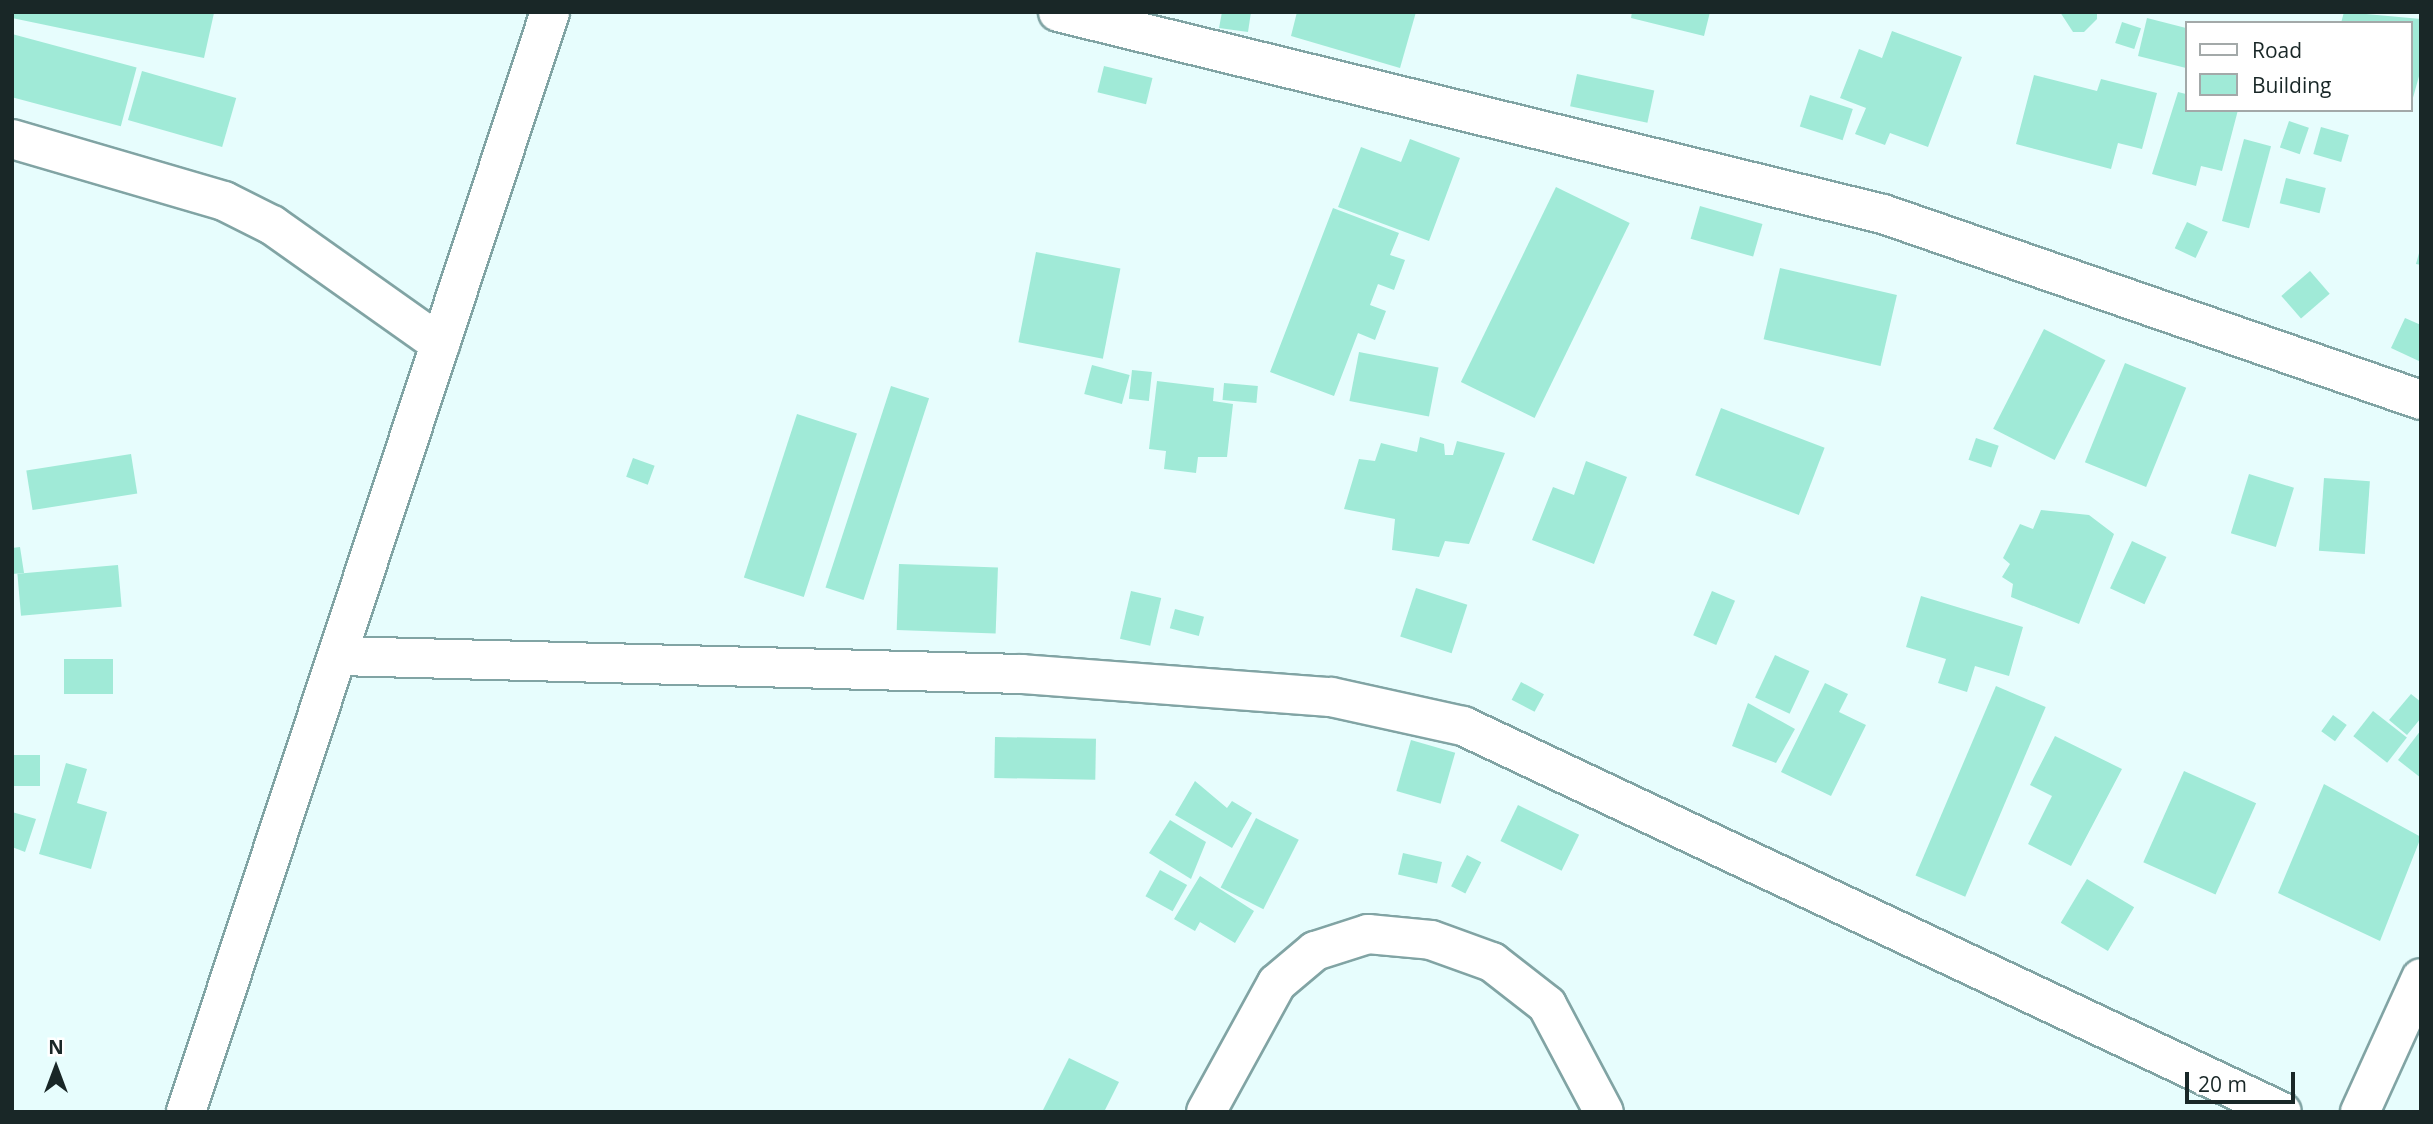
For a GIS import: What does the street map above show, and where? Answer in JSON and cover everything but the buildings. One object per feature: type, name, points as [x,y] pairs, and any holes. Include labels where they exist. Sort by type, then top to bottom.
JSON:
[{"type":"main road","points":[[186,1112],[550,12]]},
{"type":"main road","points":[[1058,12],[1883,214],[2421,400]]},
{"type":"main road","points":[[12,139],[225,201],[272,225],[440,344]]},
{"type":"main road","points":[[339,656],[1022,674],[1331,697],[1463,726],[2282,1112]]},
{"type":"main road","points":[[1206,1112],[1277,983],[1315,951],[1368,934],[1431,940],[1492,962],[1546,1005],[1604,1112]]},
{"type":"main road","points":[[2360,1112],[2421,978]]}]
